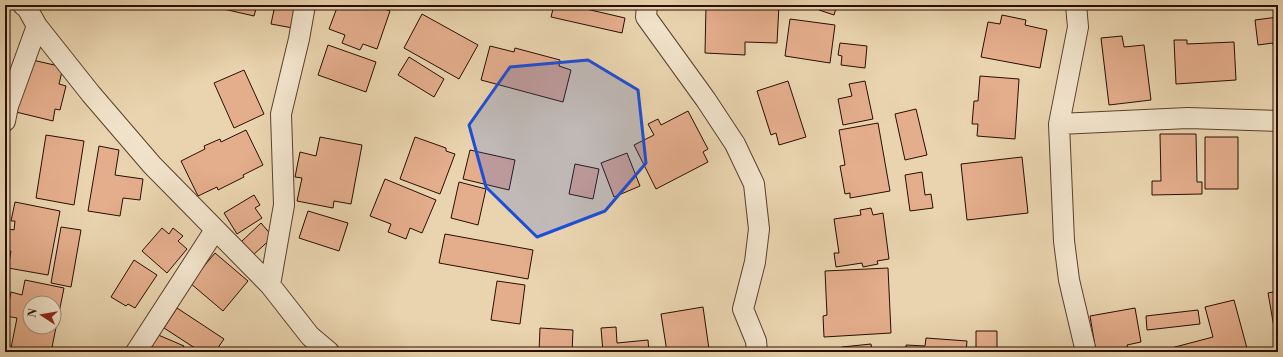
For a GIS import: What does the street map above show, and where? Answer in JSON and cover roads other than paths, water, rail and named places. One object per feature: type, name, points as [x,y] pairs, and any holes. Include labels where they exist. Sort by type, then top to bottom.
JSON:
[{"type":"street","points":[[23,5],[27,8],[37,26],[91,94],[152,165],[270,285],[310,336],[329,352]]},
{"type":"street","points":[[270,285],[284,205],[281,114],[299,39],[305,5]]},
{"type":"street","points":[[1076,5],[1078,27],[1059,124],[1064,241],[1069,280],[1086,352]]},
{"type":"street","points":[[650,9],[735,144],[754,184],[759,229],[755,262],[743,309],[756,341],[757,352]]},
{"type":"street","points":[[5,121],[8,106],[37,26]]},
{"type":"street","points":[[1059,124],[1188,118],[1278,120]]},
{"type":"street","points":[[136,352],[215,230]]}]
